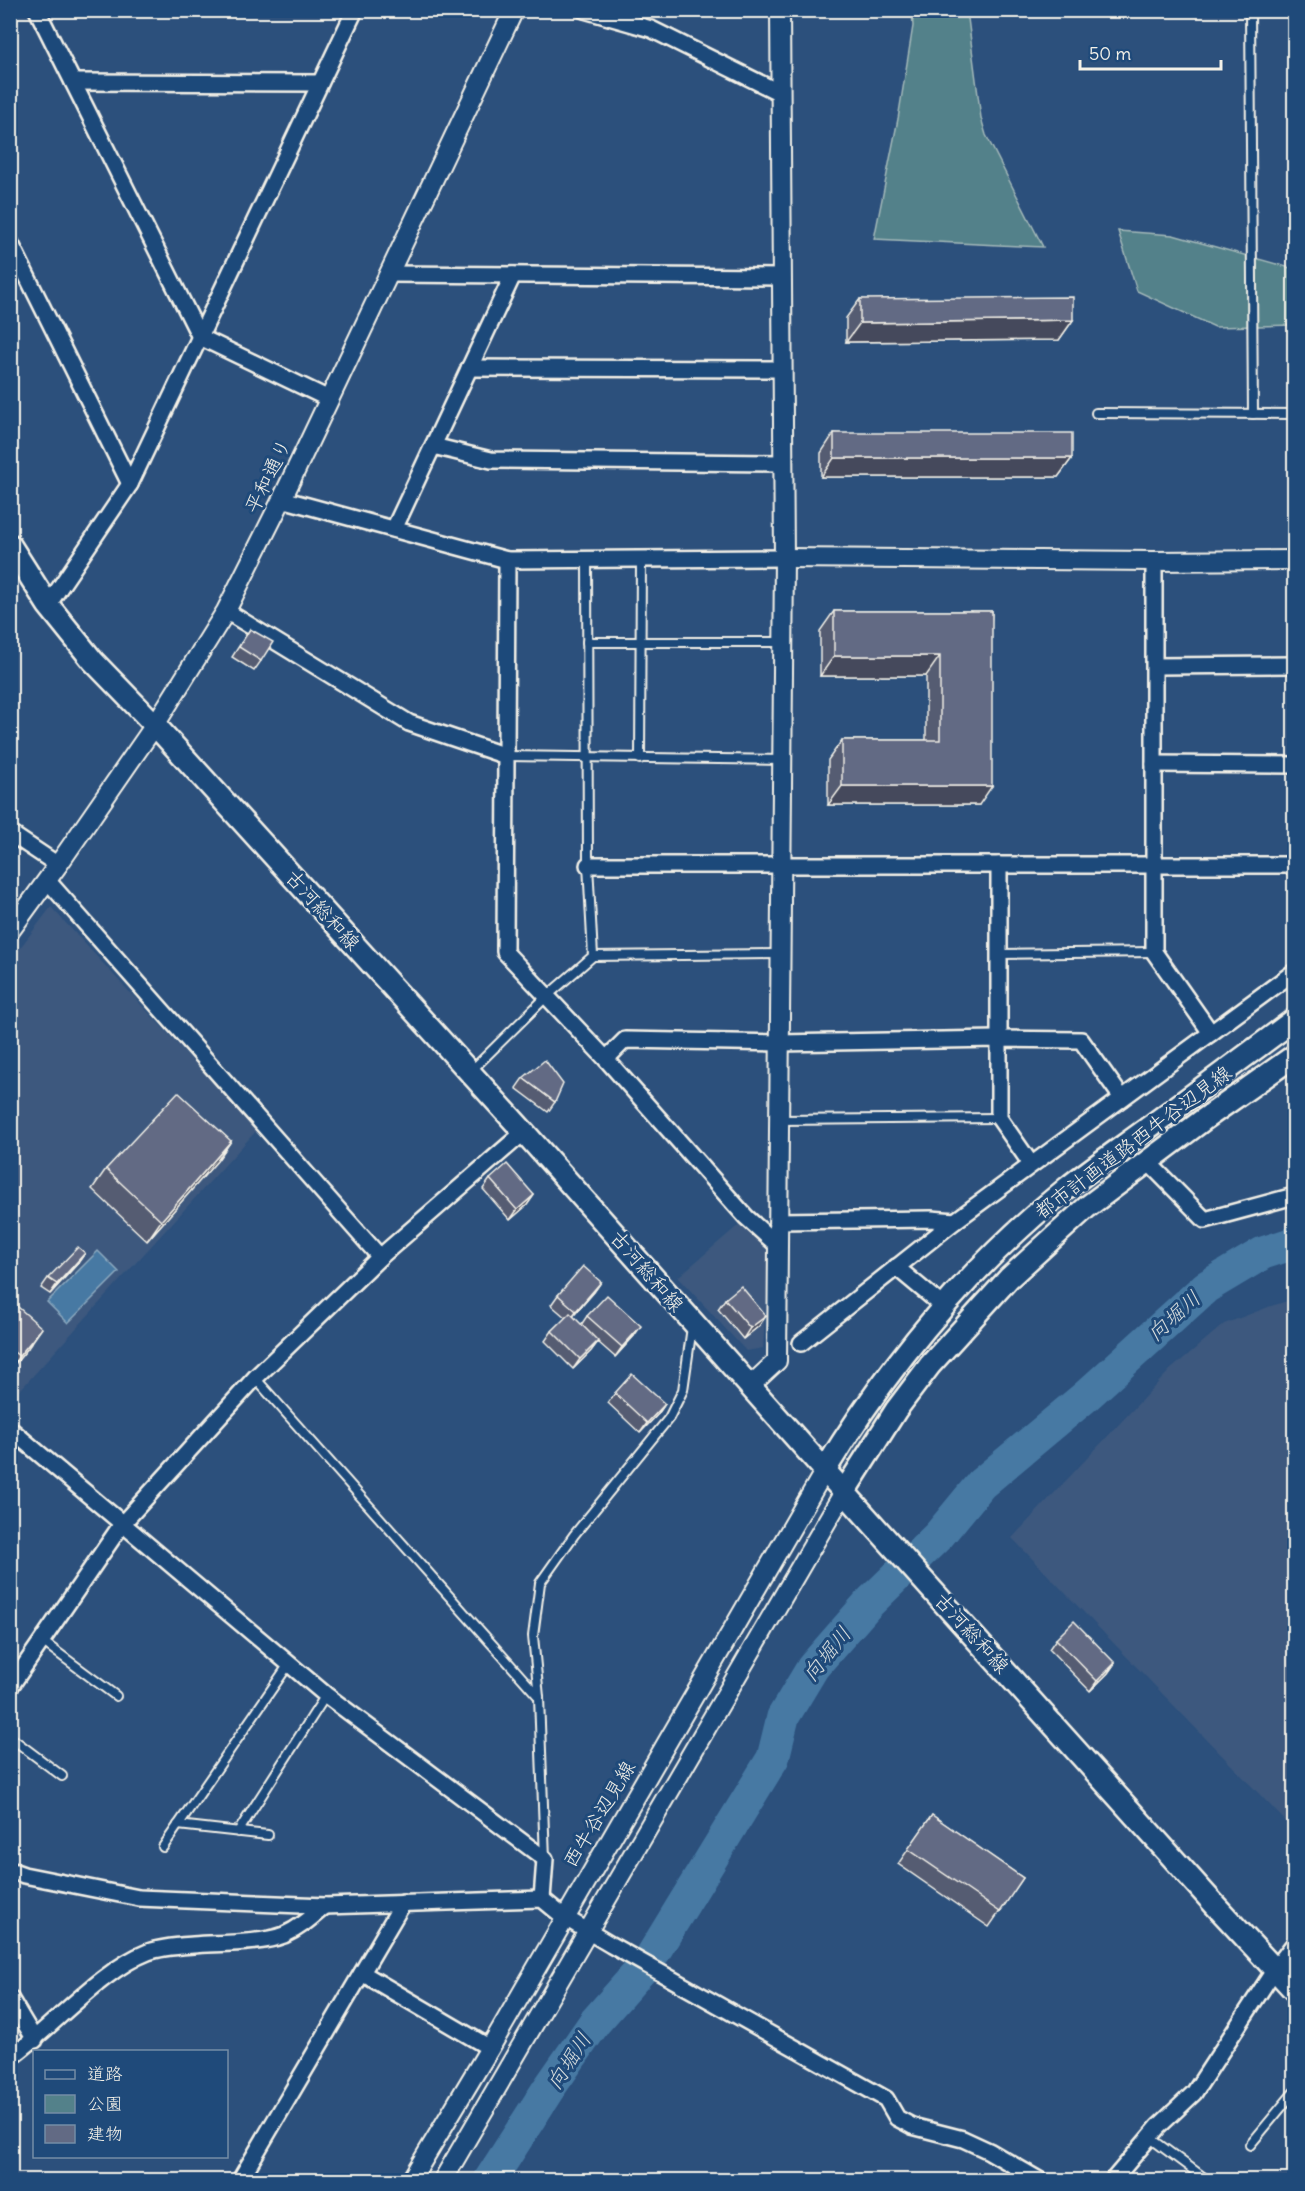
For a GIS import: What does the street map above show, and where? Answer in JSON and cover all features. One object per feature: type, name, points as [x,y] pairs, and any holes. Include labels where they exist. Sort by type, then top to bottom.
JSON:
[{"type":"main road","name":"古河総和線","points":[[10,545],[48,605],[93,661],[155,725],[470,1072],[692,1323],[1294,1990]]},
{"type":"main road","name":"都市計画道路西牛谷辺見線","points":[[825,1470],[874,1392],[907,1349],[998,1251],[1068,1187],[1294,1020]]},
{"type":"main road","name":"都市計画道路西牛谷辺見線","points":[[844,1492],[896,1410],[930,1365],[1009,1278],[1087,1207],[1294,1056]]},
{"type":"street","points":[[37,10],[200,337],[329,399]]},
{"type":"street","points":[[48,605],[130,484],[355,10]]},
{"type":"street","name":"平和通り","points":[[10,931],[155,725],[226,611],[282,499],[514,10]]},
{"type":"street","points":[[584,10],[651,29],[780,93]]},
{"type":"street","points":[[750,1386],[777,1361],[784,558],[780,10]]},
{"type":"street","points":[[73,82],[320,83]]},
{"type":"street","points":[[10,242],[130,484]]},
{"type":"street","points":[[389,274],[781,277]]},
{"type":"street","points":[[394,530],[513,275]]},
{"type":"street","points":[[470,368],[782,369]]},
{"type":"street","points":[[433,446],[491,460],[782,463]]},
{"type":"street","points":[[282,499],[507,560],[784,558],[1294,560]]},
{"type":"street","points":[[507,560],[505,952],[606,1059],[746,1217],[777,1245]]},
{"type":"street","points":[[1154,561],[1154,952],[1211,1034]]},
{"type":"street","points":[[226,611],[409,723],[506,756]]},
{"type":"street","points":[[1155,666],[1294,665]]},
{"type":"street","points":[[1154,764],[1294,765]]},
{"type":"street","points":[[10,833],[58,865]]},
{"type":"street","points":[[588,865],[1294,865]]},
{"type":"street","points":[[999,865],[999,1118],[1031,1164]]},
{"type":"street","points":[[47,880],[380,1257]]},
{"type":"street","points":[[801,1343],[955,1221],[1294,972]]},
{"type":"street","points":[[606,1059],[625,1041],[1081,1040],[1122,1098]]},
{"type":"street","points":[[10,1687],[122,1524],[255,1378],[380,1257],[524,1132]]},
{"type":"street","points":[[1148,1161],[1205,1220],[1294,1196]]},
{"type":"street","points":[[777,1221],[930,1219],[955,1221]]},
{"type":"street","points":[[896,1267],[944,1307]]},
{"type":"street","points":[[10,1429],[326,1695],[545,1859],[542,1899]]},
{"type":"street","name":"西牛谷辺見線","points":[[411,2181],[825,1470]]},
{"type":"street","points":[[443,2181],[844,1492]]},
{"type":"street","points":[[10,1870],[24,1875],[139,1898],[325,1906],[542,1899],[564,1917],[611,1945],[886,2099],[897,2118],[912,2126],[963,2139],[1039,2181]]},
{"type":"street","points":[[240,2181],[403,1903]]},
{"type":"street","points":[[10,2058],[35,2040],[118,1969],[150,1951],[284,1935],[308,1921],[325,1906]]},
{"type":"street","points":[[1113,2181],[1158,2127],[1194,2093],[1275,1969],[1294,1944]]},
{"type":"street","points":[[362,1972],[490,2048]]},
{"type":"street","points":[[10,1998],[35,2040]]},
{"type":"lane","points":[[1250,10],[1253,414]]},
{"type":"lane","points":[[1096,413],[1294,414]]},
{"type":"lane","points":[[640,759],[641,559]]},
{"type":"lane","points":[[587,560],[588,865],[593,956]]},
{"type":"lane","points":[[587,642],[783,642]]},
{"type":"lane","points":[[506,756],[783,760]]},
{"type":"lane","points":[[999,954],[1154,952]]},
{"type":"lane","points":[[470,1072],[547,996],[593,956],[780,954]]},
{"type":"lane","points":[[779,1120],[999,1118]]},
{"type":"lane","points":[[545,1859],[533,1636],[540,1583],[574,1535],[669,1418],[683,1389],[692,1323]]},
{"type":"lane","points":[[255,1378],[538,1697]]},
{"type":"lane","points":[[42,1641],[116,1696]]},
{"type":"lane","points":[[164,1847],[289,1664]]},
{"type":"lane","points":[[238,1832],[326,1695]]},
{"type":"lane","points":[[10,1737],[62,1776]]},
{"type":"lane","points":[[178,1825],[268,1835]]},
{"type":"lane","points":[[1250,2145],[1294,2092]]},
{"type":"lane","points":[[1149,2137],[1207,2181]]},
{"type":"shaded area","points":[[51,907],[257,1130],[11,1400],[10,961]]},
{"type":"shaded area","points":[[741,1223],[769,1252],[763,1348],[746,1351],[678,1277]]},
{"type":"shaded area","points":[[98,1251],[119,1272],[68,1323],[47,1302]]},
{"type":"shaded area","points":[[1294,1299],[1294,1830],[1012,1538],[1170,1370],[1224,1324]]},
{"type":"green space","points":[[912,11],[967,11],[981,118],[986,135],[1043,247],[874,239],[898,119],[913,26]]},
{"type":"green space","points":[[1118,231],[1173,235],[1294,269],[1294,325],[1215,327],[1137,291]]},
{"type":"building","points":[[1073,297],[1073,320],[860,323],[860,299]]},
{"type":"building","points":[[834,433],[1072,433],[1072,458],[834,458]]},
{"type":"building","points":[[834,611],[992,611],[992,786],[842,786],[842,740],[940,740],[940,656],[834,656]]},
{"type":"building","points":[[250,629],[273,642],[261,661],[239,647]]},
{"type":"building","points":[[545,1060],[563,1084],[555,1102],[523,1078]]},
{"type":"building","points":[[178,1092],[231,1141],[161,1221],[106,1169]]},
{"type":"building","points":[[507,1164],[534,1195],[517,1210],[490,1179]]},
{"type":"building","points":[[78,1247],[85,1253],[57,1284],[48,1278]]},
{"type":"building","points":[[583,1266],[601,1282],[576,1311],[558,1295]]},
{"type":"building","points":[[741,1286],[766,1316],[750,1328],[725,1299]]},
{"type":"building","points":[[607,1295],[641,1326],[622,1347],[587,1316]]},
{"type":"building","points":[[10,1300],[42,1328],[19,1356],[10,1349]]},
{"type":"building","points":[[570,1313],[598,1341],[580,1359],[552,1331]]},
{"type":"building","points":[[632,1374],[665,1404],[647,1423],[615,1393]]},
{"type":"building","points":[[1074,1621],[1115,1663],[1097,1681],[1056,1639]]},
{"type":"building","points":[[932,1815],[1023,1878],[1000,1912],[908,1849]]},
{"type":"waterway","name":"向堀川","points":[[490,2180],[595,2022],[648,1962],[773,1758],[783,1717],[813,1667],[868,1604],[939,1535],[981,1484],[1085,1397],[1206,1287],[1263,1253],[1294,1243]]}]
